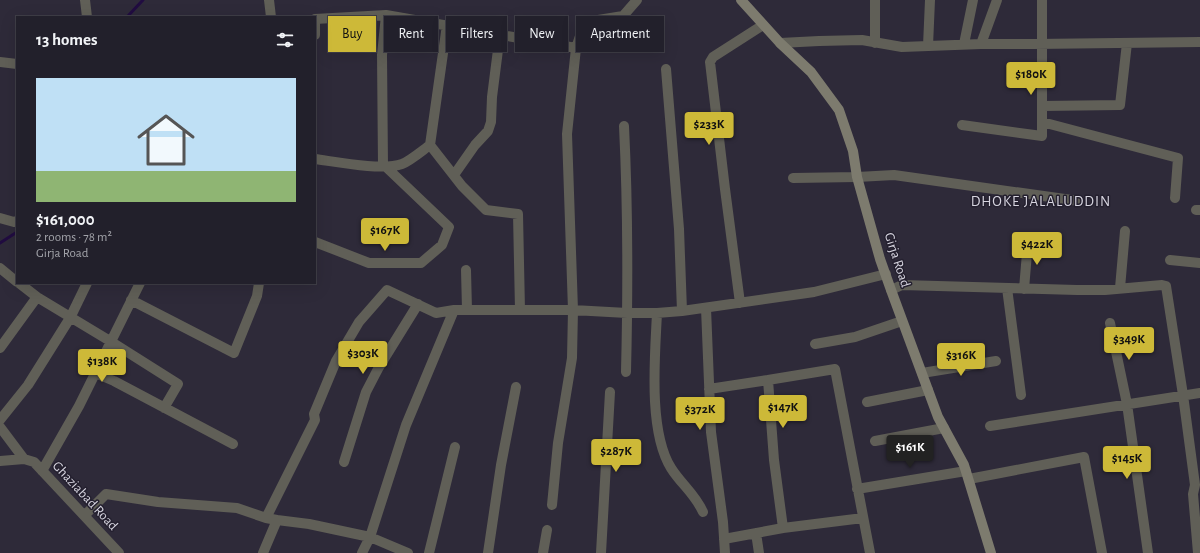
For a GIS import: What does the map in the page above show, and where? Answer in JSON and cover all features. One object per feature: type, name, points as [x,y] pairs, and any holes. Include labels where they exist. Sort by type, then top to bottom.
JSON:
[{"type":"main road","name":"Girja Road","points":[[741,0],[780,43],[811,72],[839,110],[853,151],[857,177],[891,290],[938,417],[964,465],[991,553]]},
{"type":"street","points":[[85,0],[87,16]]},
{"type":"street","points":[[269,0],[271,16]]},
{"type":"street","points":[[875,0],[875,43]]},
{"type":"street","points":[[928,46],[930,0]]},
{"type":"street","points":[[964,44],[973,0]]},
{"type":"street","points":[[981,44],[997,0]]},
{"type":"street","points":[[962,125],[1042,136],[1042,0]]},
{"type":"street","points":[[623,16],[633,1]]},
{"type":"street","points":[[316,19],[386,15],[446,26]]},
{"type":"street","points":[[316,242],[371,263],[421,263],[442,244],[449,228],[384,166],[382,55],[386,15]]},
{"type":"street","points":[[740,303],[710,62],[713,57],[763,25]]},
{"type":"street","points":[[316,159],[349,164],[384,166],[403,164],[430,145],[446,33]]},
{"type":"street","points":[[507,35],[576,48],[567,134],[573,310],[572,358],[558,443],[552,505]]},
{"type":"street","points":[[780,43],[862,40],[902,47],[964,44],[1200,42]]},
{"type":"street","points":[[1042,106],[1120,105],[1127,43]]},
{"type":"street","points":[[454,175],[488,131],[491,122],[492,97],[498,52]]},
{"type":"street","points":[[0,62],[16,64]]},
{"type":"street","points":[[666,69],[679,229],[682,311]]},
{"type":"street","points":[[1042,122],[1178,158],[1175,198]]},
{"type":"street","points":[[624,126],[627,180],[626,372]]},
{"type":"street","points":[[430,145],[462,186],[486,210],[518,214],[520,310]]},
{"type":"street","points":[[793,178],[894,175],[1079,200]]},
{"type":"street","points":[[0,218],[16,221]]},
{"type":"street","points":[[1120,288],[1125,231]]},
{"type":"street","points":[[1024,289],[1028,241]]},
{"type":"street","points":[[1170,260],[1200,263]]},
{"type":"street","points":[[0,268],[16,280]]},
{"type":"street","points":[[466,270],[467,310]]},
{"type":"street","points":[[266,518],[315,420],[314,414],[336,361],[359,322],[388,290],[436,313],[454,310],[573,310],[657,314],[814,292],[886,274]]},
{"type":"street","points":[[21,284],[37,297],[70,318],[110,341],[178,384],[164,408]]},
{"type":"street","points":[[0,420],[28,386],[70,318],[87,284]]},
{"type":"street","points":[[42,471],[79,406],[139,284]]},
{"type":"street","points":[[131,300],[234,353],[258,296],[259,284]]},
{"type":"street","points":[[891,290],[902,285],[1077,290],[1166,286],[1197,485],[1193,494],[1198,553]]},
{"type":"street","points":[[1007,288],[1021,395]]},
{"type":"street","points":[[0,348],[37,297]]},
{"type":"street","points":[[344,462],[366,392],[379,367],[418,304]]},
{"type":"street","points":[[706,308],[711,432],[723,522],[725,553]]},
{"type":"street","points":[[362,553],[370,537],[406,425],[454,310]]},
{"type":"street","points":[[657,314],[655,388],[659,439],[671,467],[698,500],[703,512]]},
{"type":"street","points":[[815,344],[855,337],[902,321]]},
{"type":"street","points":[[1110,323],[1127,404],[1148,553]]},
{"type":"street","points":[[922,373],[996,361]]},
{"type":"street","points":[[709,390],[835,370],[870,553]]},
{"type":"street","points":[[95,373],[114,381],[233,444]]},
{"type":"street","points":[[768,380],[774,460],[783,528]]},
{"type":"street","points":[[488,553],[501,465],[516,387]]},
{"type":"street","points":[[867,402],[928,390]]},
{"type":"street","points":[[601,553],[610,392]]},
{"type":"street","points":[[990,426],[1200,393]]},
{"type":"street","name":"Ghaziabad Road","points":[[0,427],[27,460],[34,462],[84,515],[114,551]]},
{"type":"street","points":[[875,441],[944,428]]},
{"type":"street","points":[[429,553],[456,447]]},
{"type":"street","points":[[857,489],[967,475],[1084,457],[1102,553]]},
{"type":"street","points":[[0,461],[27,460]]},
{"type":"street","points":[[84,515],[106,494],[158,502],[237,508],[266,518],[308,524],[370,537],[408,553]]},
{"type":"street","points":[[724,539],[783,528],[863,518]]},
{"type":"street","points":[[262,553],[277,520]]},
{"type":"street","points":[[542,553],[547,530]]},
{"type":"street","points":[[756,533],[760,553]]},
{"type":"waterway","points":[[128,16],[143,0]]},
{"type":"waterway","points":[[0,243],[16,233]]},
{"type":"district","name":"DHOKE JALALUDDIN","points":[[1041,201]]}]
